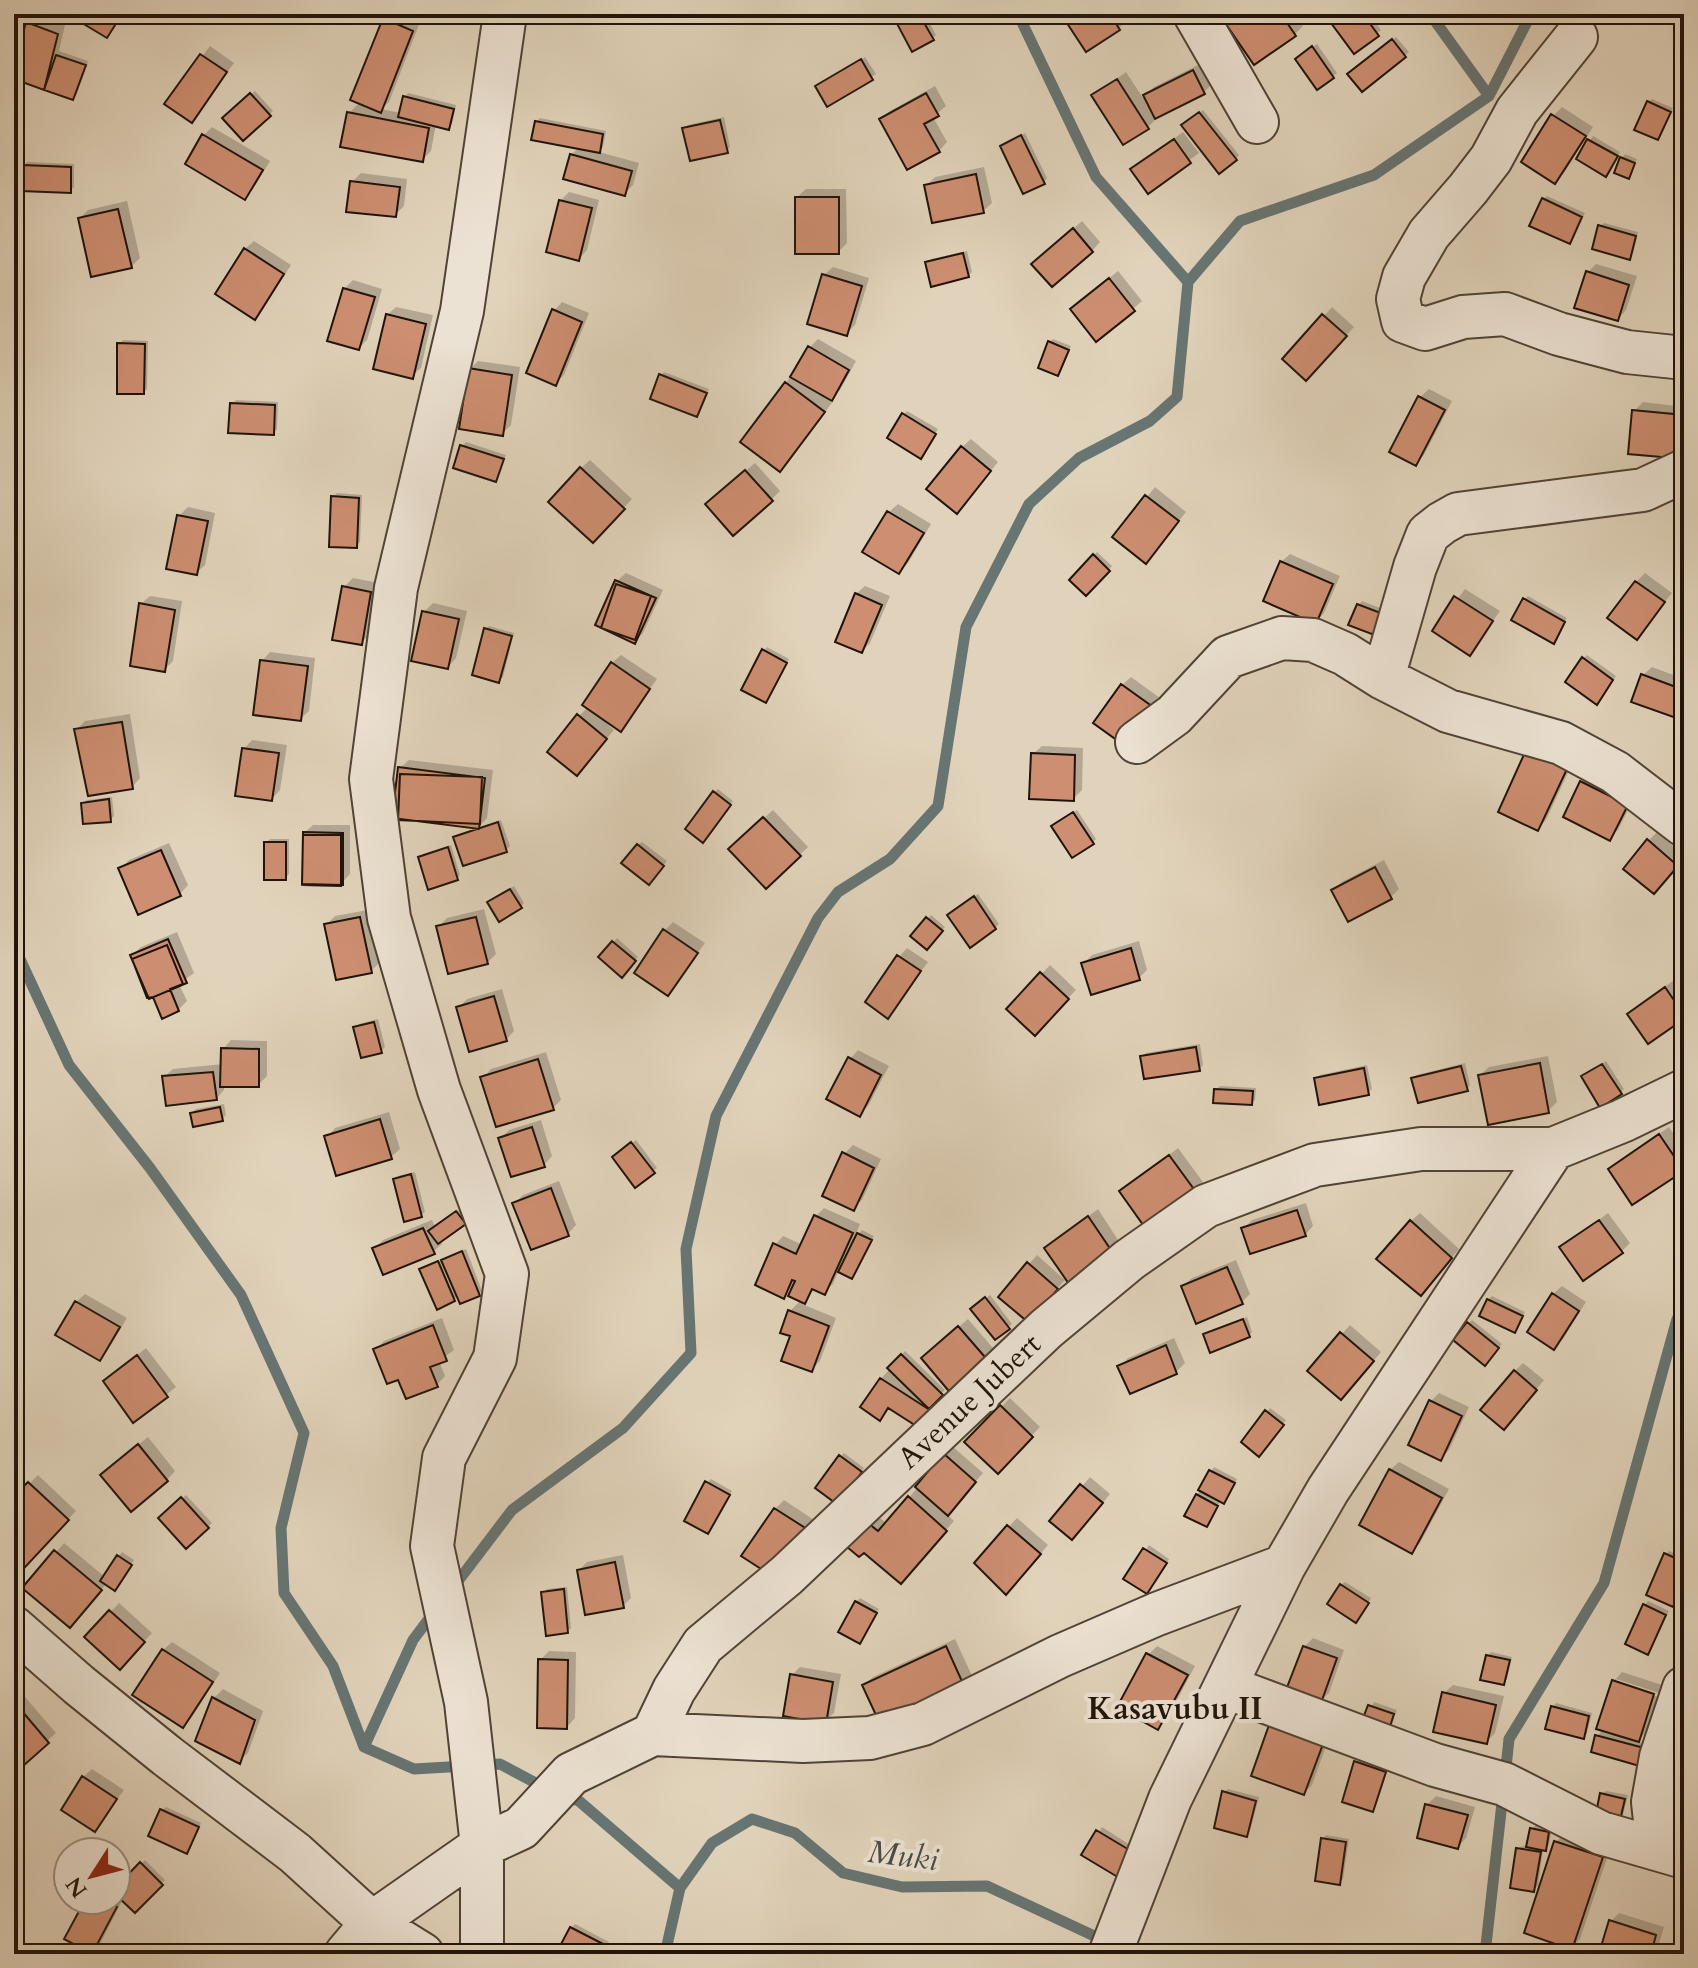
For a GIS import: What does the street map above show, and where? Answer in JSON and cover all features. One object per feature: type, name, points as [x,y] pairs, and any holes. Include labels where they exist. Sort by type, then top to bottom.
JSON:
[{"type":"street","points":[[482,1954],[482,1846],[466,1702],[432,1546],[444,1458],[495,1358],[507,1274],[439,1090],[389,918],[371,779],[396,588],[462,311],[505,14]]},
{"type":"street","points":[[1195,14],[1257,122]]},
{"type":"street","points":[[1576,37],[1517,111],[1491,159],[1429,234],[1404,277],[1398,299],[1403,321],[1425,329],[1463,317],[1505,314],[1559,334],[1627,352],[1684,358]]},
{"type":"street","points":[[1383,678],[1415,567],[1428,534],[1442,523],[1458,514],[1643,490],[1684,471]]},
{"type":"street","points":[[1137,742],[1174,715],[1228,657],[1282,638],[1313,640],[1345,654],[1383,678],[1448,711],[1561,743],[1615,772],[1684,825]]},
{"type":"street","name":"Avenue Jubert","points":[[653,1734],[674,1690],[703,1645],[787,1575],[1046,1329],[1129,1260],[1206,1206],[1315,1165],[1421,1149],[1553,1149],[1684,1091]]},
{"type":"street","points":[[1110,1954],[1170,1799],[1284,1566],[1328,1490],[1553,1149]]},
{"type":"street","points":[[359,1938],[482,1846],[521,1828],[571,1774],[653,1734],[789,1741],[870,1738],[923,1724],[1060,1656],[1157,1614],[1284,1566]]},
{"type":"street","points":[[14,1628],[90,1694],[295,1853],[359,1938],[422,1954]]},
{"type":"street","points":[[1226,1687],[1435,1765],[1504,1784],[1601,1833],[1671,1853]]},
{"type":"street","points":[[1671,1853],[1653,1802],[1661,1757],[1684,1688]]},
{"type":"building","points":[[81,14],[122,14],[107,38],[77,20]]},
{"type":"building","points":[[901,14],[919,14],[934,40],[912,52],[894,18]]},
{"type":"building","points":[[1061,14],[1110,14],[1120,30],[1086,52]]},
{"type":"building","points":[[1219,14],[1281,14],[1296,36],[1254,65]]},
{"type":"building","points":[[1343,14],[1363,14],[1379,36],[1354,54],[1331,23]]},
{"type":"building","points":[[383,18],[413,31],[381,113],[350,100]]},
{"type":"building","points":[[26,22],[58,34],[44,90],[14,79]]},
{"type":"building","points":[[1392,39],[1406,57],[1362,92],[1347,74]]},
{"type":"building","points":[[1312,46],[1334,78],[1317,90],[1295,59]]},
{"type":"building","points":[[200,54],[227,72],[192,123],[164,104]]},
{"type":"building","points":[[56,55],[86,65],[73,100],[44,90]]},
{"type":"building","points":[[861,59],[873,80],[827,107],[815,86]]},
{"type":"building","points":[[1193,70],[1205,94],[1155,119],[1143,95]]},
{"type":"building","points":[[1117,79],[1149,129],[1123,145],[1091,95]]},
{"type":"building","points":[[250,93],[271,116],[243,141],[222,118]]},
{"type":"building","points":[[926,93],[939,116],[924,124],[940,152],[907,170],[879,119]]},
{"type":"building","points":[[403,96],[454,109],[449,130],[398,117]]},
{"type":"building","points":[[1647,101],[1671,112],[1658,140],[1634,130]]},
{"type":"building","points":[[347,112],[429,128],[423,162],[340,147]]},
{"type":"building","points":[[1199,112],[1237,160],[1219,174],[1181,125]]},
{"type":"building","points":[[1551,114],[1586,136],[1555,184],[1521,162]]},
{"type":"building","points":[[720,120],[728,153],[690,161],[682,128]]},
{"type":"building","points":[[535,121],[603,134],[600,153],[531,140]]},
{"type":"building","points":[[202,134],[263,170],[245,200],[185,164]]},
{"type":"building","points":[[1021,135],[1045,184],[1023,194],[1000,146]]},
{"type":"building","points":[[1174,139],[1191,163],[1148,194],[1130,169]]},
{"type":"building","points":[[1587,139],[1618,156],[1606,177],[1576,159]]},
{"type":"building","points":[[570,154],[632,171],[625,196],[563,179]]},
{"type":"building","points":[[1620,157],[1635,163],[1629,179],[1614,173]]},
{"type":"building","points":[[22,165],[71,167],[71,193],[21,191]]},
{"type":"building","points":[[976,174],[984,213],[932,223],[924,185]]},
{"type":"building","points":[[350,181],[400,187],[396,217],[346,212]]},
{"type":"building","points":[[795,197],[839,197],[839,254],[795,254]]},
{"type":"building","points":[[1542,198],[1582,217],[1570,244],[1529,226]]},
{"type":"building","points":[[559,200],[592,208],[579,261],[546,252]]},
{"type":"building","points":[[118,209],[132,268],[91,277],[78,218]]},
{"type":"building","points":[[1598,225],[1636,236],[1630,260],[1592,249]]},
{"type":"building","points":[[1073,228],[1093,252],[1052,287],[1031,264]]},
{"type":"building","points":[[244,248],[284,274],[255,320],[215,294]]},
{"type":"building","points":[[963,253],[969,277],[931,287],[925,262]]},
{"type":"building","points":[[1586,271],[1629,285],[1618,321],[1574,308]]},
{"type":"building","points":[[822,274],[862,286],[847,336],[807,324]]},
{"type":"building","points":[[1109,278],[1135,311],[1096,342],[1070,309]]},
{"type":"building","points":[[343,288],[375,297],[359,350],[327,341]]},
{"type":"building","points":[[552,309],[582,322],[556,386],[526,373]]},
{"type":"building","points":[[386,314],[426,324],[413,379],[373,369]]},
{"type":"building","points":[[1322,314],[1347,336],[1306,381],[1282,359]]},
{"type":"building","points":[[1048,341],[1069,350],[1058,376],[1038,368]]},
{"type":"building","points":[[117,343],[145,344],[144,394],[117,394]]},
{"type":"building","points":[[808,346],[849,370],[832,401],[790,377]]},
{"type":"building","points":[[468,368],[512,375],[503,436],[459,429]]},
{"type":"building","points":[[659,374],[707,393],[697,417],[650,399]]},
{"type":"building","points":[[785,382],[825,412],[780,472],[740,442]]},
{"type":"building","points":[[1418,396],[1445,410],[1416,466],[1389,452]]},
{"type":"building","points":[[230,403],[275,405],[274,435],[228,433]]},
{"type":"building","points":[[1632,410],[1684,415],[1684,459],[1628,454]]},
{"type":"building","points":[[902,413],[936,434],[921,459],[887,438]]},
{"type":"building","points":[[460,445],[504,459],[496,482],[453,468]]},
{"type":"building","points":[[961,446],[991,471],[957,514],[926,489]]},
{"type":"building","points":[[580,467],[625,509],[593,543],[548,502]]},
{"type":"building","points":[[745,470],[773,501],[733,536],[705,504]]},
{"type":"building","points":[[1145,495],[1179,521],[1146,564],[1112,537]]},
{"type":"building","points":[[331,496],[359,498],[357,548],[329,547]]},
{"type":"building","points":[[887,511],[924,533],[899,574],[862,552]]},
{"type":"building","points":[[177,515],[208,521],[197,575],[166,569]]},
{"type":"building","points":[[1093,554],[1110,571],[1086,596],[1069,580]]},
{"type":"building","points":[[1280,561],[1333,584],[1316,624],[1263,601]]},
{"type":"building","points":[[615,580],[656,598],[635,644],[595,625]]},
{"type":"building","points":[[1635,581],[1665,602],[1637,640],[1607,618]]},
{"type":"building","points":[[616,584],[651,596],[635,640],[601,628]]},
{"type":"building","points":[[342,586],[371,592],[362,645],[332,640]]},
{"type":"building","points":[[855,593],[882,605],[862,653],[835,642]]},
{"type":"building","points":[[1454,596],[1493,621],[1470,656],[1432,631]]},
{"type":"building","points":[[1523,598],[1565,622],[1554,644],[1511,620]]},
{"type":"building","points":[[139,603],[175,610],[165,672],[130,666]]},
{"type":"building","points":[[1357,604],[1386,615],[1377,636],[1348,625]]},
{"type":"building","points":[[422,611],[459,619],[448,669],[411,661]]},
{"type":"building","points":[[484,628],[512,636],[499,683],[472,675]]},
{"type":"building","points":[[762,649],[787,663],[766,703],[741,690]]},
{"type":"building","points":[[1582,657],[1613,680],[1597,705],[1565,682]]},
{"type":"building","points":[[260,660],[308,666],[301,721],[253,715]]},
{"type":"building","points":[[611,662],[650,689],[621,732],[582,705]]},
{"type":"building","points":[[1641,674],[1684,690],[1684,705],[1679,719],[1631,702]]},
{"type":"building","points":[[1121,684],[1153,707],[1125,746],[1093,723]]},
{"type":"building","points":[[577,714],[607,739],[577,776],[547,752]]},
{"type":"building","points":[[122,722],[133,789],[88,796],[74,729]]},
{"type":"building","points":[[242,748],[279,753],[272,801],[235,796]]},
{"type":"building","points":[[1526,750],[1567,769],[1538,831],[1498,812]]},
{"type":"building","points":[[1031,753],[1075,755],[1074,801],[1029,799]]},
{"type":"building","points":[[398,767],[485,778],[479,829],[392,818]]},
{"type":"building","points":[[400,774],[482,777],[480,824],[398,820]]},
{"type":"building","points":[[1580,781],[1628,805],[1610,841],[1563,817]]},
{"type":"building","points":[[713,791],[731,805],[703,843],[685,829]]},
{"type":"building","points":[[109,799],[111,822],[83,824],[81,803]]},
{"type":"building","points":[[1073,812],[1094,844],[1072,858],[1051,826]]},
{"type":"building","points":[[763,817],[801,856],[766,889],[728,849]]},
{"type":"building","points":[[498,822],[507,852],[463,866],[453,837]]},
{"type":"building","points":[[303,832],[343,833],[343,885],[302,884]]},
{"type":"building","points":[[303,835],[341,835],[341,886],[302,885]]},
{"type":"building","points":[[1647,839],[1678,866],[1654,894],[1623,869]]},
{"type":"building","points":[[264,842],[286,842],[286,880],[264,880]]},
{"type":"building","points":[[637,844],[664,866],[649,885],[621,863]]},
{"type":"building","points":[[448,847],[458,880],[428,890],[418,857]]},
{"type":"building","points":[[161,850],[181,896],[138,915],[118,868]]},
{"type":"building","points":[[1375,867],[1392,899],[1348,922],[1331,890]]},
{"type":"building","points":[[510,889],[522,908],[499,922],[487,902]]},
{"type":"building","points":[[974,896],[996,929],[970,948],[947,915]]},
{"type":"building","points":[[360,917],[372,973],[336,980],[324,924]]},
{"type":"building","points":[[476,917],[488,964],[448,974],[436,926]]},
{"type":"building","points":[[926,917],[943,931],[927,950],[910,936]]},
{"type":"building","points":[[663,929],[698,953],[668,996],[634,973]]},
{"type":"building","points":[[168,939],[187,983],[149,999],[130,955]]},
{"type":"building","points":[[612,941],[636,961],[622,978],[598,957]]},
{"type":"building","points":[[167,945],[183,984],[170,989],[179,1011],[162,1019],[153,997],[147,998],[132,959]]},
{"type":"building","points":[[1131,948],[1140,980],[1091,995],[1081,963]]},
{"type":"building","points":[[897,955],[921,971],[888,1019],[865,1002]]},
{"type":"building","points":[[1040,972],[1069,999],[1035,1036],[1006,1009]]},
{"type":"building","points":[[1665,987],[1684,1019],[1648,1044],[1627,1014]]},
{"type":"building","points":[[494,996],[507,1041],[469,1052],[456,1007]]},
{"type":"building","points":[[374,1022],[382,1053],[361,1058],[353,1027]]},
{"type":"building","points":[[1196,1047],[1200,1071],[1144,1079],[1140,1056]]},
{"type":"building","points":[[221,1048],[259,1049],[259,1087],[220,1087]]},
{"type":"building","points":[[848,1057],[881,1075],[860,1117],[826,1099]]},
{"type":"building","points":[[538,1059],[554,1110],[496,1127],[480,1077]]},
{"type":"building","points":[[1540,1063],[1549,1113],[1488,1125],[1478,1075]]},
{"type":"building","points":[[1602,1064],[1622,1094],[1600,1108],[1581,1076]]},
{"type":"building","points":[[1461,1066],[1468,1091],[1418,1103],[1411,1078]]},
{"type":"building","points":[[1364,1068],[1369,1095],[1319,1105],[1314,1078]]},
{"type":"building","points":[[213,1072],[217,1100],[166,1106],[162,1076]]},
{"type":"building","points":[[1214,1089],[1253,1091],[1252,1105],[1213,1103]]},
{"type":"building","points":[[220,1107],[223,1121],[193,1127],[190,1113]]},
{"type":"building","points":[[380,1119],[392,1159],[336,1176],[324,1136]]},
{"type":"building","points":[[532,1127],[545,1167],[511,1177],[498,1138]]},
{"type":"building","points":[[1659,1134],[1684,1171],[1632,1205],[1608,1169]]},
{"type":"building","points":[[631,1142],[655,1173],[635,1188],[612,1157]]},
{"type":"building","points":[[842,1152],[874,1168],[854,1211],[822,1196]]},
{"type":"building","points":[[1169,1155],[1196,1192],[1146,1229],[1119,1191]]},
{"type":"building","points":[[411,1174],[422,1217],[404,1222],[393,1179]]},
{"type":"building","points":[[551,1188],[569,1236],[531,1250],[512,1203]]},
{"type":"building","points":[[1297,1210],[1306,1236],[1250,1254],[1241,1228]]},
{"type":"building","points":[[456,1211],[466,1224],[438,1244],[428,1231]]},
{"type":"building","points":[[814,1215],[853,1233],[825,1295],[812,1289],[805,1304],[788,1296],[795,1281],[792,1280],[784,1299],[755,1285],[773,1243],[796,1254]]},
{"type":"building","points":[[1088,1216],[1113,1253],[1069,1284],[1044,1248]]},
{"type":"building","points":[[1410,1220],[1452,1258],[1421,1296],[1376,1259]]},
{"type":"building","points":[[1599,1220],[1623,1253],[1583,1281],[1559,1247]]},
{"type":"building","points":[[423,1228],[435,1254],[383,1275],[372,1248]]},
{"type":"building","points":[[857,1233],[872,1240],[852,1279],[838,1272]]},
{"type":"building","points":[[462,1251],[480,1296],[460,1304],[441,1260]]},
{"type":"building","points":[[438,1261],[455,1301],[437,1310],[419,1269]]},
{"type":"building","points":[[1027,1262],[1058,1289],[1029,1323],[998,1297]]},
{"type":"building","points":[[1227,1267],[1243,1304],[1196,1324],[1181,1286]]},
{"type":"building","points":[[1552,1293],[1579,1311],[1554,1350],[1527,1332]]},
{"type":"building","points":[[985,1297],[1010,1329],[995,1340],[970,1309]]},
{"type":"building","points":[[1487,1299],[1523,1316],[1515,1333],[1479,1316]]},
{"type":"building","points":[[75,1301],[120,1327],[100,1361],[55,1335]]},
{"type":"building","points":[[788,1310],[829,1326],[812,1372],[781,1361],[790,1336],[780,1333]]},
{"type":"building","points":[[1243,1319],[1250,1337],[1210,1353],[1203,1334]]},
{"type":"building","points":[[1467,1322],[1499,1348],[1485,1366],[1453,1340]]},
{"type":"building","points":[[433,1325],[447,1361],[430,1367],[438,1387],[406,1399],[398,1380],[387,1384],[373,1349]]},
{"type":"building","points":[[958,1326],[991,1364],[953,1396],[921,1358]]},
{"type":"building","points":[[1340,1332],[1374,1361],[1341,1400],[1307,1371]]},
{"type":"building","points":[[1166,1345],[1177,1374],[1130,1394],[1117,1366]]},
{"type":"building","points":[[901,1354],[943,1395],[929,1409],[887,1368]]},
{"type":"building","points":[[137,1355],[168,1397],[133,1423],[103,1381]]},
{"type":"building","points":[[1514,1370],[1537,1390],[1504,1430],[1480,1410]]},
{"type":"building","points":[[880,1378],[936,1414],[924,1431],[888,1408],[880,1421],[860,1407]]},
{"type":"building","points":[[1429,1400],[1462,1416],[1441,1461],[1408,1445]]},
{"type":"building","points":[[1000,1405],[1033,1437],[998,1474],[964,1442]]},
{"type":"building","points":[[1265,1410],[1284,1425],[1259,1457],[1241,1442]]},
{"type":"building","points":[[138,1444],[168,1481],[131,1512],[100,1475]]},
{"type":"building","points":[[943,1453],[976,1482],[948,1516],[915,1487]]},
{"type":"building","points":[[839,1455],[862,1472],[838,1505],[815,1488]]},
{"type":"building","points":[[1389,1469],[1442,1498],[1412,1554],[1359,1525]]},
{"type":"building","points":[[1209,1470],[1235,1483],[1224,1504],[1198,1490]]},
{"type":"building","points":[[705,1481],[730,1495],[708,1534],[684,1521]]},
{"type":"building","points":[[28,1482],[69,1520],[14,1579],[14,1496]]},
{"type":"building","points":[[1080,1484],[1103,1503],[1072,1540],[1049,1521]]},
{"type":"building","points":[[1196,1494],[1218,1506],[1207,1527],[1184,1516]]},
{"type":"building","points":[[908,1496],[947,1531],[901,1584],[864,1553],[859,1557],[847,1547],[868,1523],[878,1531]]},
{"type":"building","points":[[181,1497],[209,1528],[186,1549],[158,1518]]},
{"type":"building","points":[[774,1508],[810,1531],[778,1580],[741,1556]]},
{"type":"building","points":[[1007,1525],[1041,1554],[1006,1595],[974,1563]]},
{"type":"building","points":[[1143,1548],[1167,1563],[1147,1594],[1123,1579]]},
{"type":"building","points":[[54,1550],[102,1590],[70,1628],[22,1588]]},
{"type":"building","points":[[1664,1553],[1684,1562],[1684,1582],[1673,1607],[1646,1595]]},
{"type":"building","points":[[117,1555],[132,1565],[115,1591],[100,1581]]},
{"type":"building","points":[[615,1562],[624,1608],[585,1615],[577,1570]]},
{"type":"building","points":[[1340,1584],[1369,1603],[1356,1623],[1327,1604]]},
{"type":"building","points":[[564,1589],[568,1633],[546,1636],[541,1592]]},
{"type":"building","points":[[855,1601],[877,1613],[860,1644],[838,1632]]},
{"type":"building","points":[[1643,1604],[1666,1615],[1648,1655],[1625,1644]]},
{"type":"building","points":[[109,1610],[145,1642],[120,1670],[84,1637]]},
{"type":"building","points":[[946,1646],[965,1688],[881,1726],[862,1685]]},
{"type":"building","points":[[1303,1646],[1337,1658],[1321,1703],[1286,1690]]},
{"type":"building","points":[[162,1649],[213,1682],[183,1728],[132,1695]]},
{"type":"building","points":[[1146,1653],[1188,1675],[1158,1730],[1117,1707]]},
{"type":"building","points":[[1486,1655],[1510,1660],[1504,1685],[1480,1680]]},
{"type":"building","points":[[538,1659],[568,1660],[567,1729],[537,1728]]},
{"type":"building","points":[[790,1674],[833,1682],[826,1724],[783,1716]]},
{"type":"building","points":[[1612,1680],[1654,1694],[1639,1742],[1596,1729]]},
{"type":"building","points":[[1442,1692],[1496,1705],[1487,1744],[1433,1732]]},
{"type":"building","points":[[212,1697],[255,1720],[240,1764],[195,1741]]},
{"type":"building","points":[[16,1704],[49,1743],[14,1774],[14,1706]]},
{"type":"building","points":[[1368,1705],[1394,1714],[1386,1739],[1359,1729]]},
{"type":"building","points":[[1551,1706],[1589,1716],[1584,1739],[1545,1729]]},
{"type":"building","points":[[1269,1725],[1323,1744],[1304,1795],[1251,1776]]},
{"type":"building","points":[[1595,1735],[1648,1749],[1643,1767],[1591,1752]]},
{"type":"building","points":[[1354,1761],[1386,1772],[1373,1812],[1342,1802]]},
{"type":"building","points":[[82,1776],[117,1799],[95,1832],[61,1810]]},
{"type":"building","points":[[1222,1791],[1256,1801],[1247,1837],[1214,1828]]},
{"type":"building","points":[[1600,1793],[1625,1799],[1618,1829],[1594,1823]]},
{"type":"building","points":[[1425,1804],[1468,1815],[1458,1849],[1417,1838]]},
{"type":"building","points":[[160,1809],[199,1827],[187,1854],[148,1836]]},
{"type":"building","points":[[1530,1828],[1549,1832],[1546,1851],[1526,1847]]},
{"type":"building","points":[[1096,1830],[1136,1854],[1121,1879],[1081,1855]]},
{"type":"building","points":[[1321,1838],[1346,1842],[1340,1885],[1315,1881]]},
{"type":"building","points":[[1554,1841],[1603,1857],[1572,1950],[1524,1933]]},
{"type":"building","points":[[1516,1848],[1541,1852],[1534,1892],[1510,1888]]},
{"type":"building","points":[[140,1862],[163,1885],[135,1913],[132,1910],[132,1870]]},
{"type":"building","points":[[76,1916],[112,1916],[92,1954],[64,1939]]},
{"type":"building","points":[[1609,1920],[1656,1935],[1651,1954],[1611,1954],[1600,1950]]},
{"type":"building","points":[[570,1927],[607,1946],[603,1954],[575,1954],[560,1946]]},
{"type":"waterway","points":[[1018,14],[1096,177],[1188,282]]},
{"type":"waterway","points":[[1430,14],[1489,96]]},
{"type":"waterway","points":[[452,1589],[512,1510],[623,1428],[691,1353],[686,1249],[716,1116],[818,918],[838,892],[890,859],[938,806],[966,627],[1029,504],[1079,458],[1150,421],[1177,397],[1188,282],[1240,221],[1374,175],[1489,96],[1531,14]]},
{"type":"waterway","points":[[14,946],[69,1065],[150,1168],[241,1295],[304,1433],[281,1528],[284,1593],[333,1666],[364,1747],[414,1769],[500,1764],[545,1788]]},
{"type":"waterway","points":[[1505,1777],[1509,1739],[1604,1583],[1677,1319]]},
{"type":"waterway","points":[[364,1747],[413,1640],[434,1612]]},
{"type":"waterway","points":[[1485,1954],[1503,1794]]},
{"type":"waterway","points":[[565,1796],[579,1801],[680,1888]]},
{"type":"waterway","name":"Muki","points":[[665,1954],[680,1888],[712,1843],[752,1819],[795,1833],[843,1873],[902,1887],[987,1886],[1105,1941]]},
{"type":"waterway","name":"Muki","points":[[1122,1946],[1172,1954]]},
{"type":"district","name":"Kasavubu II","points":[[1175,1708]]}]
